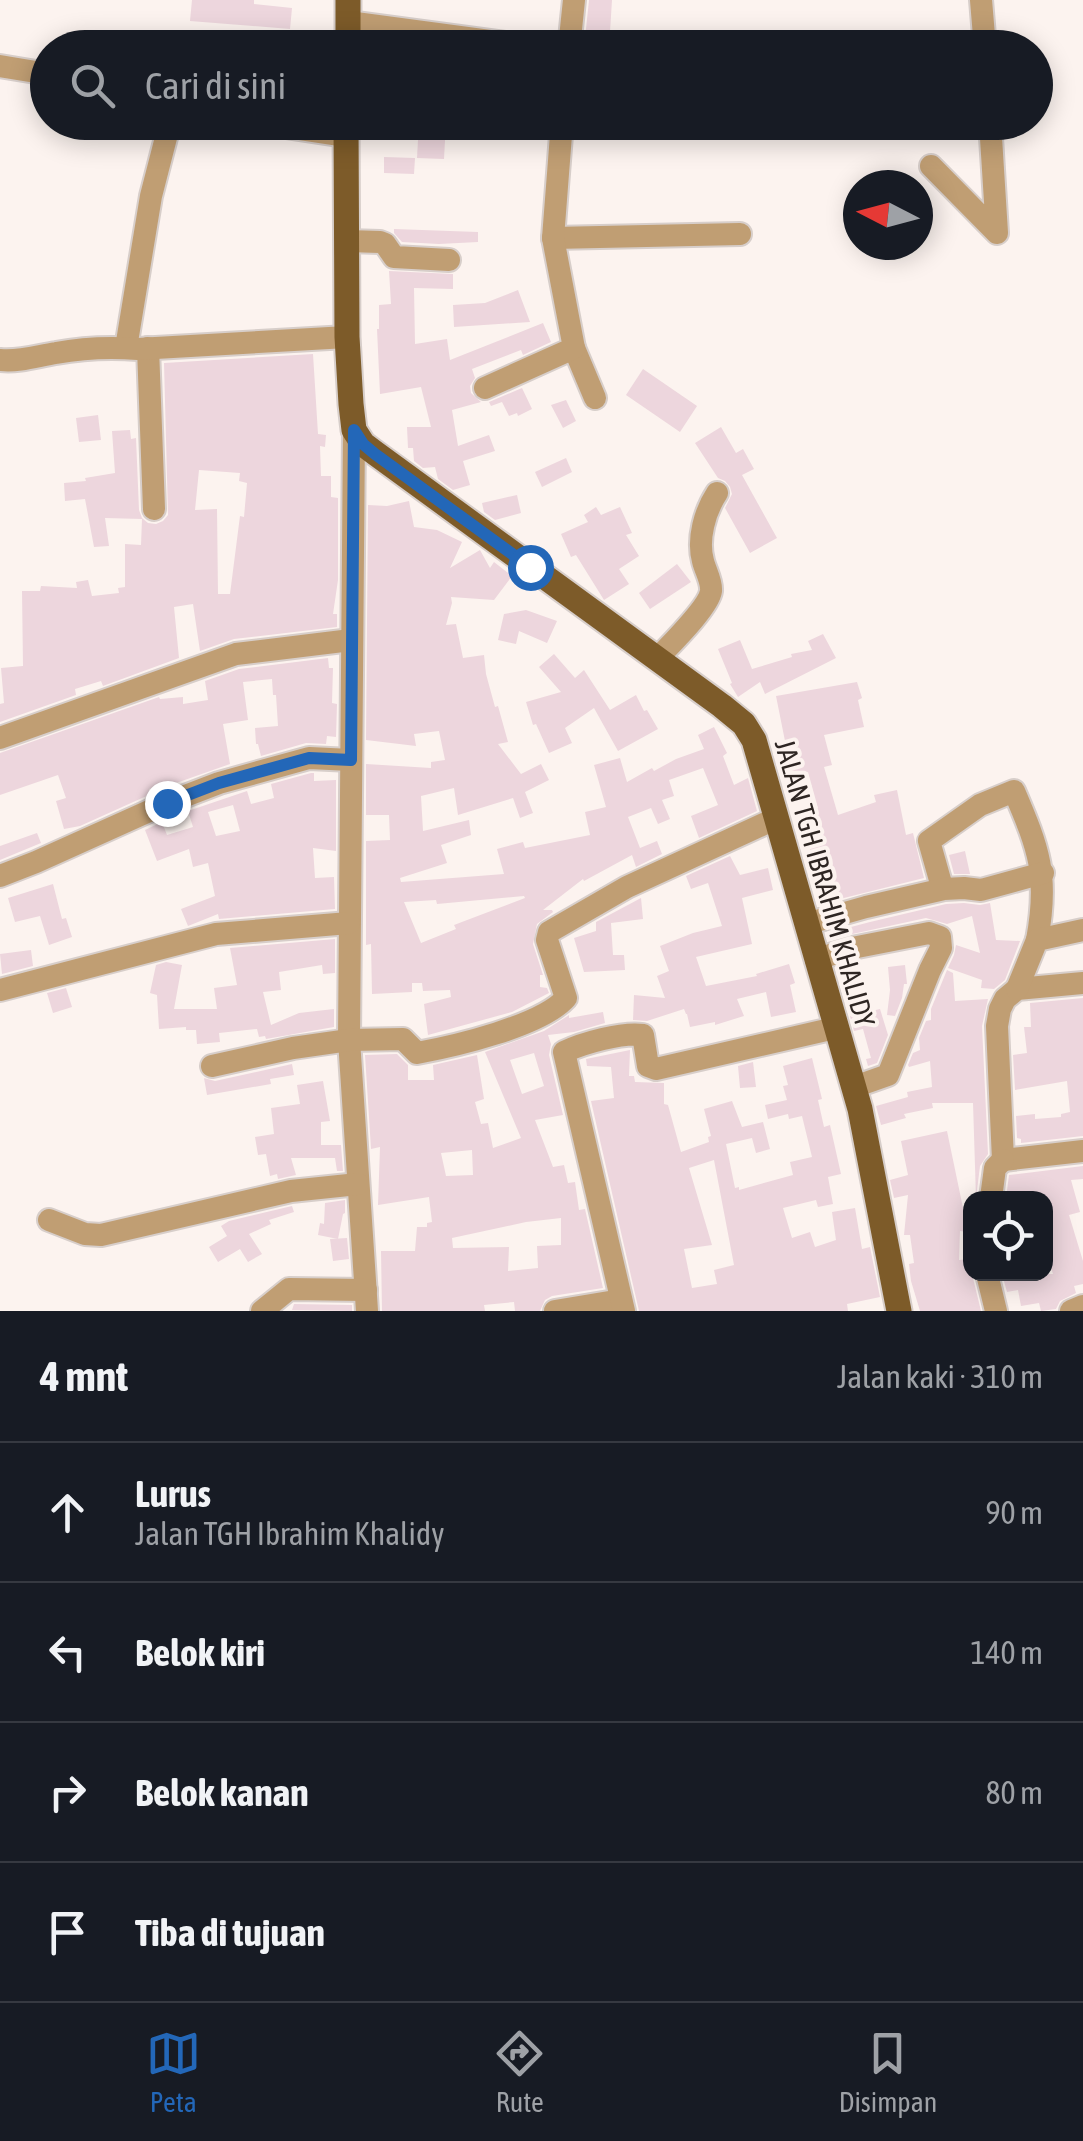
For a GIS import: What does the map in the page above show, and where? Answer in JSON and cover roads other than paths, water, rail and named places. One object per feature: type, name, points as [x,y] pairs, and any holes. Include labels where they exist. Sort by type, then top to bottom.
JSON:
[{"type":"main road","points":[[346,140],[348,338],[354,430]]},
{"type":"main road","name":"JALAN TGH IBRAHIM KHALIDY","points":[[354,430],[375,454],[722,706],[744,724],[754,740],[854,1086],[899,1311]]},
{"type":"street","points":[[571,30],[574,0]]},
{"type":"street","points":[[982,0],[983,30]]},
{"type":"street","points":[[348,23],[402,30]]},
{"type":"street","points":[[0,66],[30,71]]},
{"type":"street","points":[[154,509],[137,348],[152,196],[166,140]]},
{"type":"street","points":[[561,140],[553,238],[574,348],[595,398]]},
{"type":"street","points":[[931,166],[998,233],[991,140]]},
{"type":"street","points":[[553,238],[740,234]]},
{"type":"street","points":[[348,241],[380,242],[394,257],[449,260]]},
{"type":"street","points":[[0,360],[108,348],[348,338]]},
{"type":"street","points":[[485,388],[574,348]]},
{"type":"street","points":[[262,1311],[288,1289],[367,1300],[348,1040],[354,430]]},
{"type":"street","points":[[657,659],[707,602],[711,592],[700,549],[710,502],[717,492]]},
{"type":"street","points":[[0,738],[236,654],[351,640]]},
{"type":"street","points":[[0,876],[219,783],[309,758],[351,760]]},
{"type":"street","points":[[942,887],[929,840],[980,805],[1014,790],[1036,844],[1042,873],[1041,911],[1037,940],[1017,989],[1005,1000],[996,1026],[1002,1160]]},
{"type":"street","points":[[212,1066],[348,1040],[403,1039],[417,1053],[474,1041],[528,1020],[566,998],[546,940],[549,932],[628,887],[777,818]]},
{"type":"street","points":[[806,924],[944,889],[981,890],[1042,873]]},
{"type":"street","points":[[0,990],[216,934],[350,924]]},
{"type":"street","points":[[1037,940],[1083,930]]},
{"type":"street","points":[[816,960],[847,949],[929,933],[940,937],[941,948],[888,1076],[854,1086]]},
{"type":"street","points":[[1017,989],[1083,983]]},
{"type":"street","points":[[554,1311],[622,1306],[566,1049],[640,1034],[648,1066],[656,1068],[836,1028]]},
{"type":"street","points":[[992,1191],[995,1168],[1002,1160],[1083,1151]]},
{"type":"street","points":[[49,1220],[96,1235],[290,1191],[358,1184]]},
{"type":"street","points":[[989,1281],[996,1311]]},
{"type":"street","points":[[1071,1311],[1083,1306]]}]
